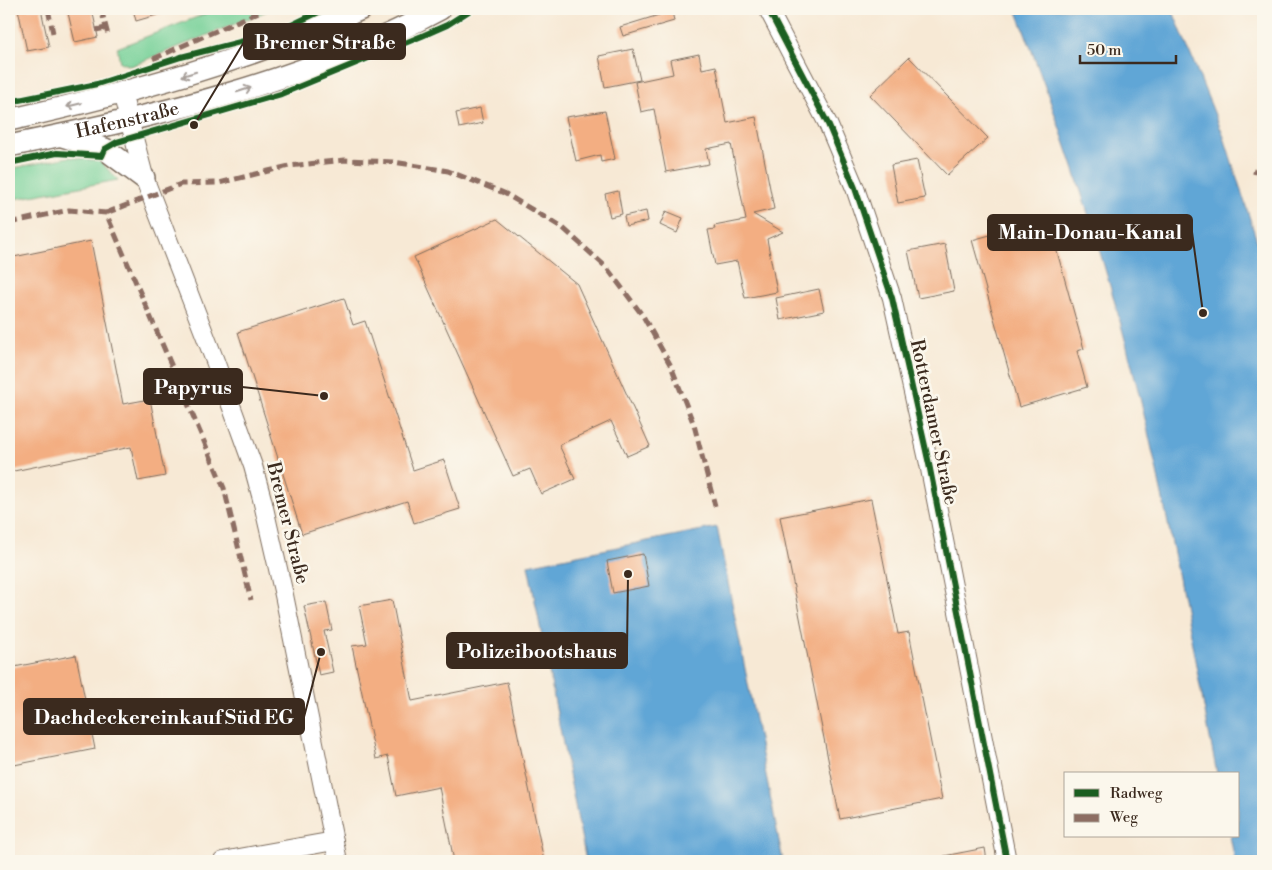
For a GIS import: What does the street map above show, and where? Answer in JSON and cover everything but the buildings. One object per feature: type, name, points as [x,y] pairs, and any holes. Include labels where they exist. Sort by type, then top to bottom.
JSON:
[{"type":"main road","name":"Hafenstraße","points":[[9,120],[184,76],[259,51],[360,9]]},
{"type":"main road","name":"Hafenstraße","points":[[9,146],[129,121],[217,98],[289,75],[381,38],[440,9]]},
{"type":"main road","points":[[60,135],[105,149],[144,178]]},
{"type":"street","name":"Rotterdamer Straße","points":[[769,10],[828,124],[855,188],[892,298],[929,464],[1007,861]]},
{"type":"street","name":"Bremer Straße","points":[[122,93],[144,178],[218,370],[262,499],[284,595],[338,861]]},
{"type":"street","points":[[223,861],[334,841]]},
{"type":"green space","points":[[218,9],[272,9],[131,66],[120,62],[117,48]]},
{"type":"green space","points":[[69,157],[100,161],[118,180],[9,200],[9,169]]},
{"type":"water","points":[[1016,9],[1172,9],[1224,137],[1263,260],[1263,861],[1235,861],[1230,838],[1240,838],[1240,772],[1217,772],[1165,510],[1133,370],[1088,214]]},
{"type":"water","points":[[717,527],[783,861],[586,861],[528,565]]},
{"type":"marked path","points":[[48,9],[53,33]]},
{"type":"marked path","points":[[101,9],[108,35]]},
{"type":"marked path","points":[[153,59],[265,9]]},
{"type":"marked path","points":[[96,30],[106,28]]},
{"type":"marked path","points":[[106,213],[181,184],[219,183],[289,166],[345,160],[394,162],[448,171],[504,193],[563,228],[607,268],[643,316],[671,366],[694,425],[715,506]]},
{"type":"marked path","points":[[1253,171],[1263,174]]},
{"type":"marked path","points":[[9,223],[69,210],[106,213],[224,488],[251,600]]},
{"type":"cycle path","points":[[9,102],[97,84],[181,57],[275,33],[325,9]]},
{"type":"cycle path","points":[[9,163],[57,153],[102,156],[105,149],[117,142],[281,94],[447,25],[472,9]]},
{"type":"cycle path","points":[[768,9],[828,124],[855,188],[892,298],[929,464],[1007,861]]},
{"type":"place","name":"Bremer Straße","points":[[194,125]]},
{"type":"place","name":"Main-Donau-Kanal","points":[[1203,313]]},
{"type":"place","name":"Papyrus","points":[[324,396]]},
{"type":"place","name":"Polizeibootshaus","points":[[628,574]]},
{"type":"place","name":"Dachdeckereinkauf Süd EG","points":[[321,652]]}]
